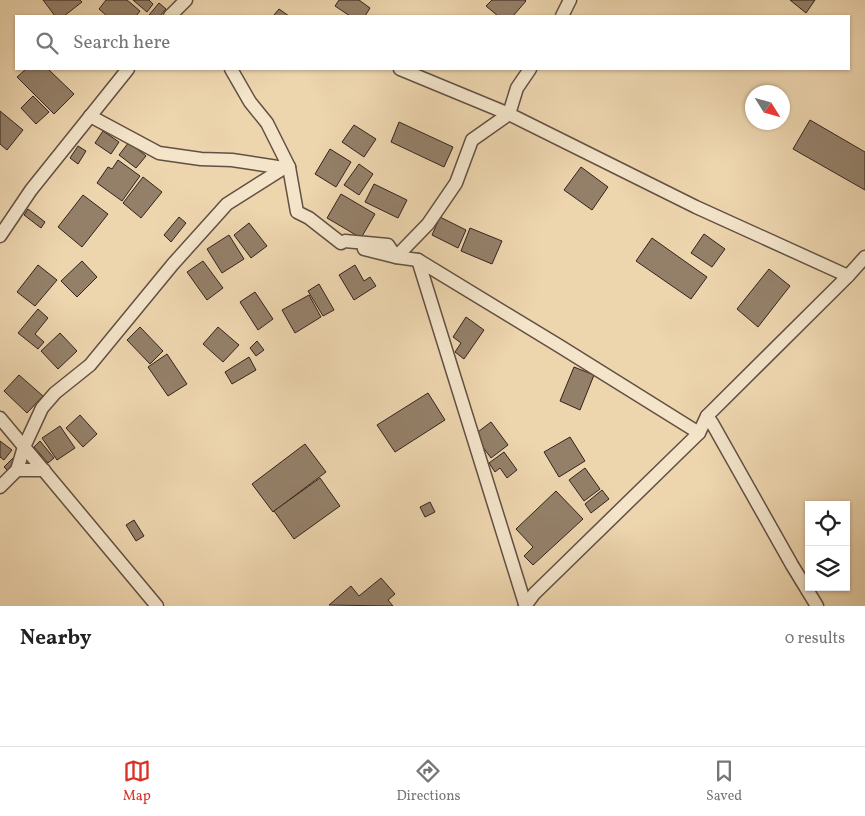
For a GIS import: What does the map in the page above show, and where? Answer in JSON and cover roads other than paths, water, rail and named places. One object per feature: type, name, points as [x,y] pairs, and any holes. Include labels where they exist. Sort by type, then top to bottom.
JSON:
[{"type":"street","points":[[171,15],[186,0]]},
{"type":"street","points":[[562,15],[570,0]]},
{"type":"street","points":[[0,236],[31,190],[127,70]]},
{"type":"street","points":[[232,70],[250,102],[267,123],[287,168],[297,212],[309,218],[341,243],[345,241],[388,245],[396,257],[418,260],[699,433]]},
{"type":"street","points":[[402,70],[509,114],[696,207],[848,276]]},
{"type":"street","points":[[396,257],[428,224],[456,182],[472,140],[509,114],[517,88],[529,70]]},
{"type":"street","points":[[90,116],[159,153],[201,159],[232,160],[287,168]]},
{"type":"street","points":[[0,487],[17,470],[24,447],[42,408],[55,393],[90,365],[173,264],[227,204],[287,168]]},
{"type":"street","points":[[525,605],[699,433],[707,416],[865,257]]},
{"type":"street","points":[[418,260],[525,605]]},
{"type":"street","points":[[707,416],[792,565],[818,606]]},
{"type":"street","points":[[0,418],[157,606]]},
{"type":"street","points":[[17,470],[44,470]]}]
